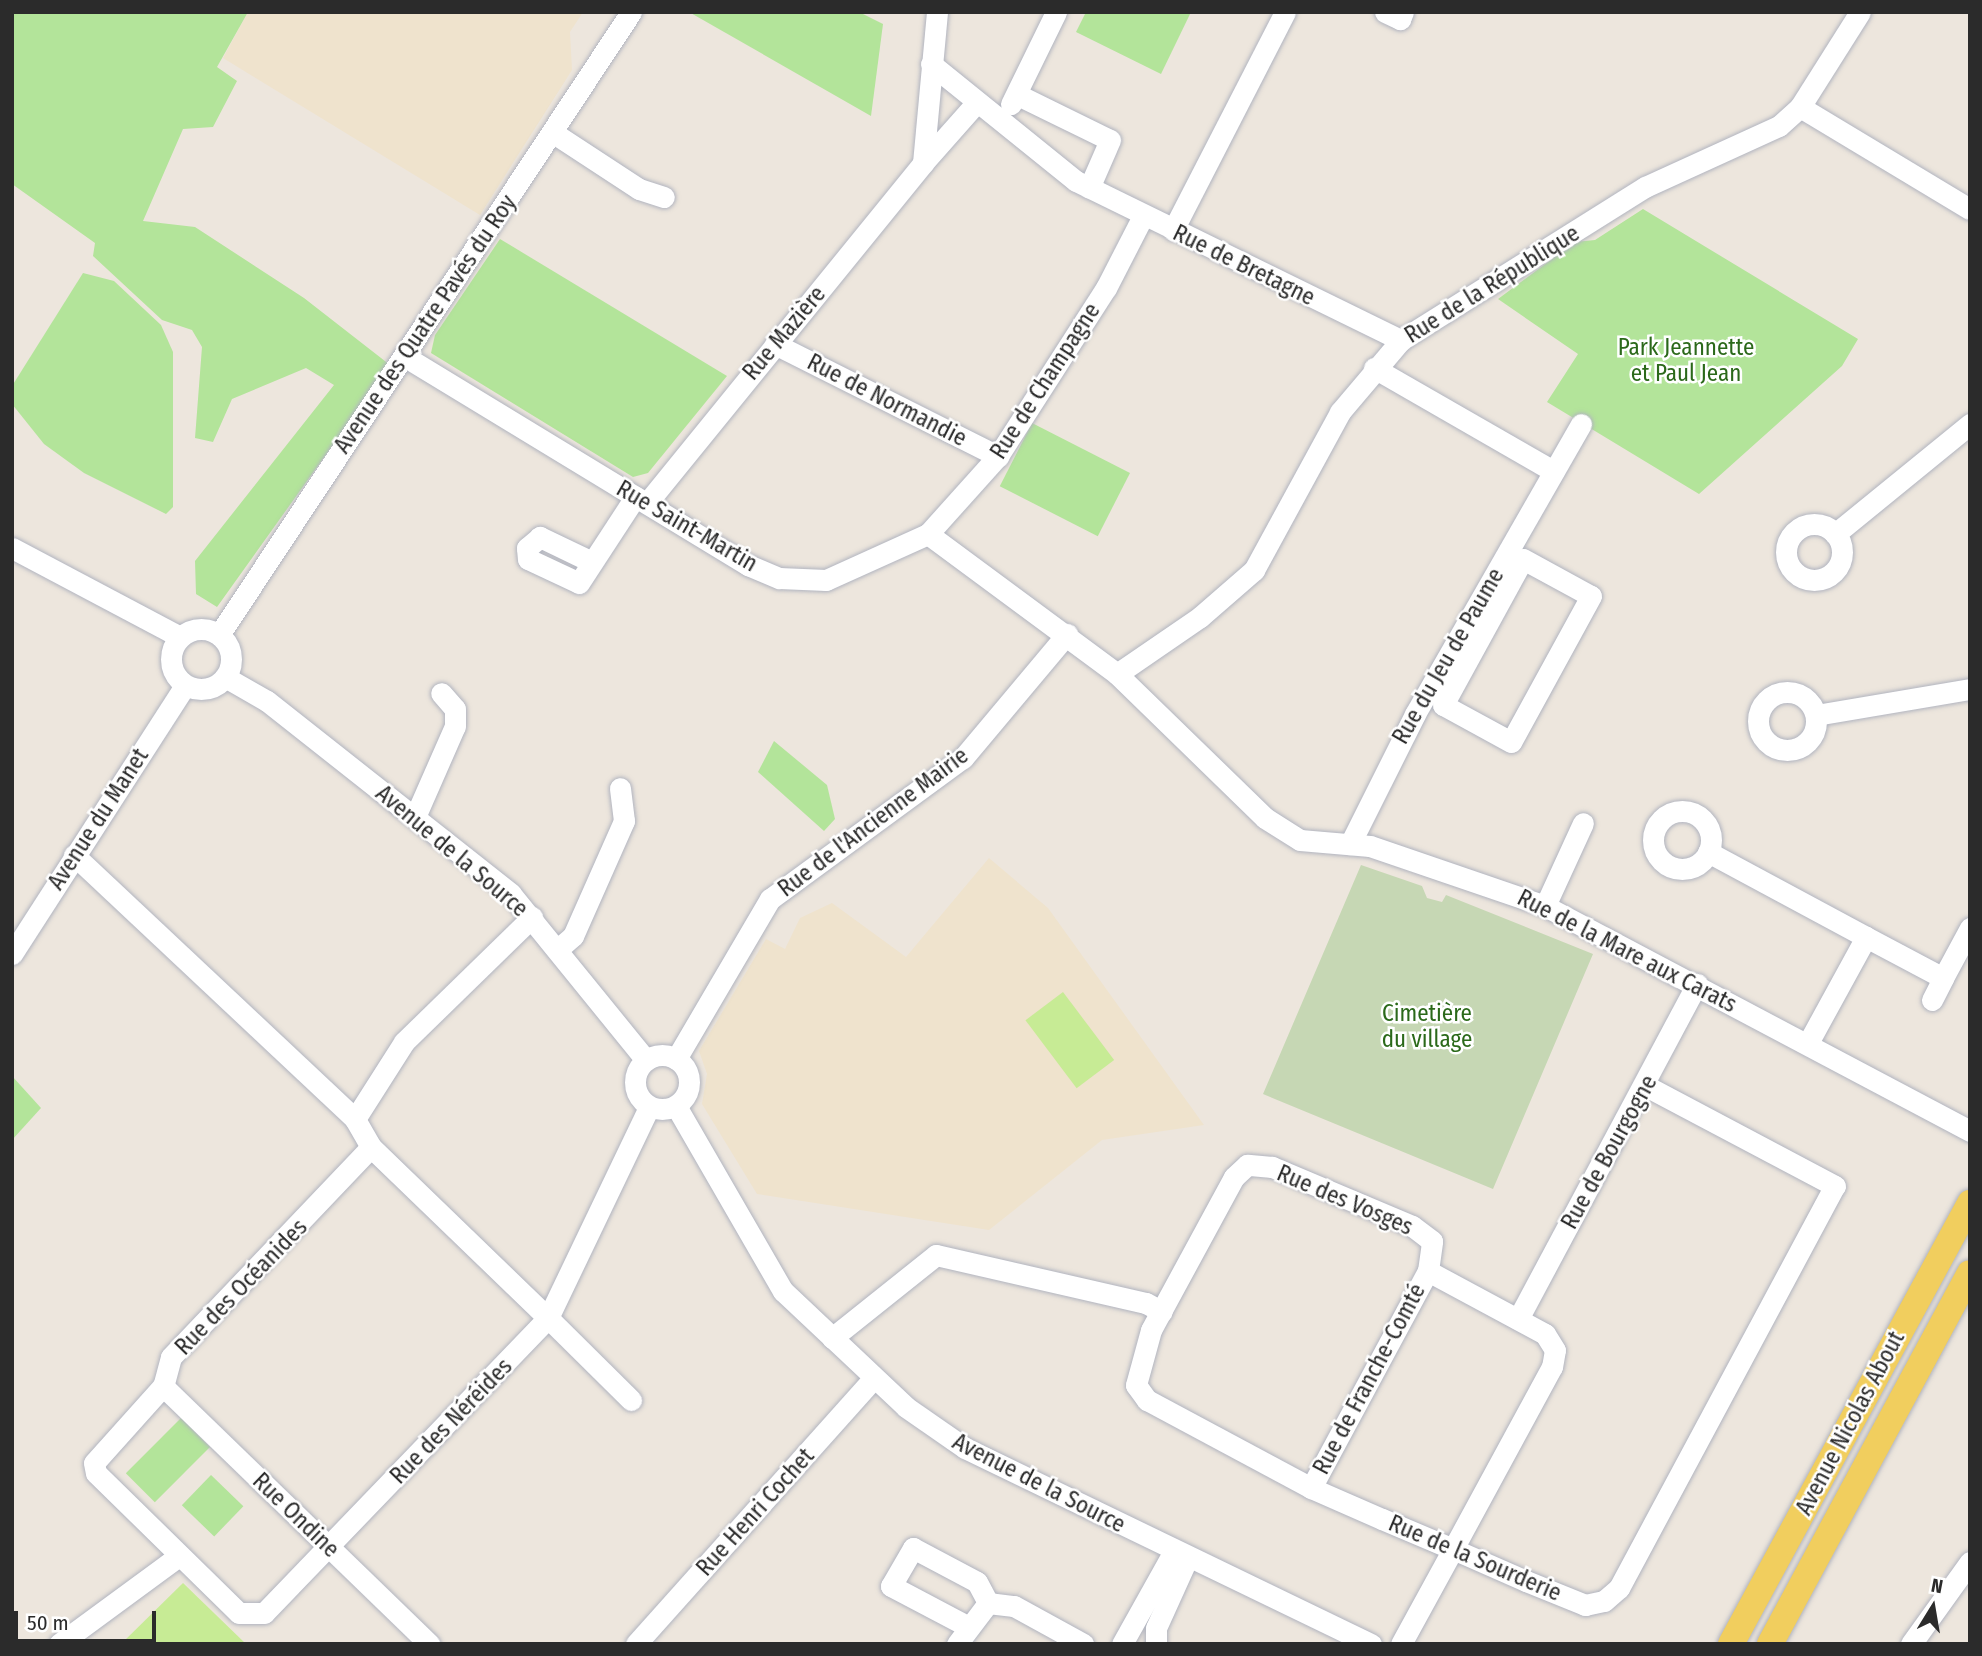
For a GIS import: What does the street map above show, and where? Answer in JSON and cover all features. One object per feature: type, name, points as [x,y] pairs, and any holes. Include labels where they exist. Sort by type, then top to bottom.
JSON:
[{"type":"main road","name":"Avenue Nicolas About","points":[[1731,1644],[1970,1203]]},
{"type":"main road","name":"Avenue Nicolas About","points":[[1770,1644],[1970,1273]]},
{"type":"street","name":"Avenue des Quatre Pavés du Roy","points":[[219,635],[631,12]]},
{"type":"street","points":[[923,163],[937,12]]},
{"type":"street","points":[[1000,121],[1017,95],[1056,12]]},
{"type":"street","points":[[1173,230],[1285,12]]},
{"type":"street","points":[[1385,12],[1399,19],[1403,12]]},
{"type":"street","name":"Rue de la République","points":[[1117,674],[1200,617],[1254,570],[1340,412],[1374,368],[1401,340],[1645,187],[1779,126],[1800,107],[1860,12]]},
{"type":"street","name":"Rue de Bretagne","points":[[931,64],[976,103],[1089,188],[1401,340]]},
{"type":"street","points":[[1017,95],[1110,140],[1089,188]]},
{"type":"street","name":"Rue Mazière","points":[[592,562],[641,500],[976,103]]},
{"type":"street","points":[[1800,107],[1970,209]]},
{"type":"street","points":[[552,132],[639,189],[664,197]]},
{"type":"street","name":"Rue de Champagne","points":[[928,534],[998,456],[1106,288],[1143,216]]},
{"type":"street","name":"Rue de Normandie","points":[[775,344],[998,456]]},
{"type":"street","name":"Rue Saint-Martin","points":[[404,356],[748,565],[807,581],[851,572],[928,534]]},
{"type":"street","points":[[1374,368],[1553,471]]},
{"type":"street","name":"Rue du Jeu de Paume","points":[[1350,844],[1353,826],[1581,424]]},
{"type":"street","points":[[1835,534],[1970,424]]},
{"type":"street","name":"Rue de la Mare aux Carats","points":[[928,534],[1016,596],[1117,674],[1265,818],[1300,840],[1350,844],[1469,876],[1545,906],[1698,984],[1970,1131]]},
{"type":"street","points":[[12,548],[180,637],[203,629],[219,635],[230,650],[225,677],[203,690],[185,686],[171,663],[180,637]]},
{"type":"street","points":[[1523,559],[1591,596],[1511,742],[1443,705],[1523,559]]},
{"type":"street","name":"Rue de l'Ancienne Mairie","points":[[676,1059],[770,899],[797,873],[962,758],[1067,634]]},
{"type":"street","name":"Avenue de la Source","points":[[225,677],[267,701],[415,817],[532,918],[646,1060]]},
{"type":"street","name":"Avenue du Manet","points":[[12,954],[185,686]]},
{"type":"street","points":[[1816,715],[1970,689]]},
{"type":"street","points":[[415,817],[455,726],[455,709],[441,693]]},
{"type":"street","points":[[558,949],[573,936],[624,821],[620,788]]},
{"type":"street","points":[[1545,906],[1583,823]]},
{"type":"street","points":[[1708,852],[1943,978]]},
{"type":"street","points":[[74,855],[355,1119],[371,1147],[631,1399]]},
{"type":"street","points":[[355,1119],[404,1042],[532,918]]},
{"type":"street","points":[[1932,1000],[1970,928]]},
{"type":"street","points":[[1808,1044],[1866,937]]},
{"type":"street","name":"Rue de Bourgogne","points":[[1518,1319],[1646,1086],[1698,984]]},
{"type":"street","points":[[676,1059],[689,1082],[676,1106],[649,1107],[634,1084],[646,1060],[676,1059]]},
{"type":"street","name":"Rue de la Sourderie","points":[[1162,1312],[1143,1353],[1139,1393],[1311,1488],[1585,1605],[1604,1601],[1619,1588],[1835,1186],[1646,1086]]},
{"type":"street","name":"Avenue de la Source","points":[[676,1106],[783,1291],[873,1379],[964,1448],[1371,1644]]},
{"type":"street","name":"Rue des Néréides","points":[[179,1556],[247,1614],[273,1606],[548,1318],[649,1107]]},
{"type":"street","name":"Rue des Océanides","points":[[179,1556],[96,1473],[94,1463],[163,1387],[171,1357],[371,1147]]},
{"type":"street","name":"Rue des Vosges","points":[[1162,1312],[1234,1177],[1247,1165],[1272,1167],[1412,1226],[1432,1241],[1428,1271]]},
{"type":"street","points":[[832,1338],[936,1255],[1146,1303],[1162,1312]]},
{"type":"street","points":[[1401,1644],[1552,1367],[1555,1350],[1545,1334],[1428,1271]]},
{"type":"street","name":"Rue de Franche-Comté","points":[[1311,1488],[1428,1271]]},
{"type":"street","name":"Rue Henri Cochet","points":[[636,1644],[873,1379]]},
{"type":"street","name":"Rue Ondine","points":[[163,1387],[429,1644]]},
{"type":"street","points":[[913,1548],[977,1582],[988,1603],[962,1635],[891,1586],[913,1548]]},
{"type":"street","points":[[1181,1554],[1156,1642],[1128,1637],[1181,1554]]},
{"type":"street","points":[[59,1644],[179,1556]]},
{"type":"street","points":[[1911,1644],[1970,1562]]},
{"type":"street","points":[[988,1603],[1014,1606],[1083,1644]]},
{"type":"shaded area","points":[[248,12],[583,12],[570,32],[572,70],[480,215],[223,58]]},
{"type":"shaded area","points":[[989,858],[1048,908],[1204,1125],[1102,1140],[989,1230],[757,1194],[702,1104],[707,1074],[699,1051],[766,939],[785,949],[800,918],[832,903],[906,957]]},
{"type":"green space","points":[[12,12],[248,12],[217,67],[237,81],[213,127],[183,129],[143,221],[195,227],[304,298],[390,365],[217,607],[196,594],[195,561],[334,385],[306,368],[232,399],[213,442],[195,438],[202,347],[192,330],[162,320],[93,256],[95,243],[12,184]]},
{"type":"green space","points":[[689,12],[859,12],[883,24],[871,116]]},
{"type":"green space","points":[[1086,12],[1191,12],[1161,74],[1076,32]]},
{"type":"green space","name":"Park Jeannette et Paul Jean","points":[[1643,209],[1858,339],[1842,366],[1699,494],[1547,402],[1578,354],[1498,299],[1575,242],[1595,240]]},
{"type":"green space","points":[[500,239],[727,376],[648,473],[633,477],[431,353],[435,335]]},
{"type":"green space","points":[[83,273],[114,281],[161,325],[173,352],[173,507],[166,514],[84,473],[44,444],[12,404],[12,386]]},
{"type":"green space","points":[[1032,423],[1130,473],[1098,536],[1000,486]]},
{"type":"green space","points":[[774,741],[827,785],[835,819],[824,831],[758,772]]},
{"type":"green space","name":"Cimetière du village","points":[[1361,865],[1422,886],[1427,898],[1442,902],[1446,895],[1593,954],[1493,1189],[1263,1094]]},
{"type":"green space","points":[[1063,992],[1114,1060],[1077,1088],[1025,1020]]},
{"type":"green space","points":[[12,1076],[41,1108],[12,1140]]},
{"type":"green space","points":[[181,1418],[210,1447],[155,1502],[126,1473]]},
{"type":"green space","points":[[211,1475],[243,1506],[214,1536],[182,1505]]},
{"type":"green space","points":[[183,1583],[246,1644],[121,1644]]}]
